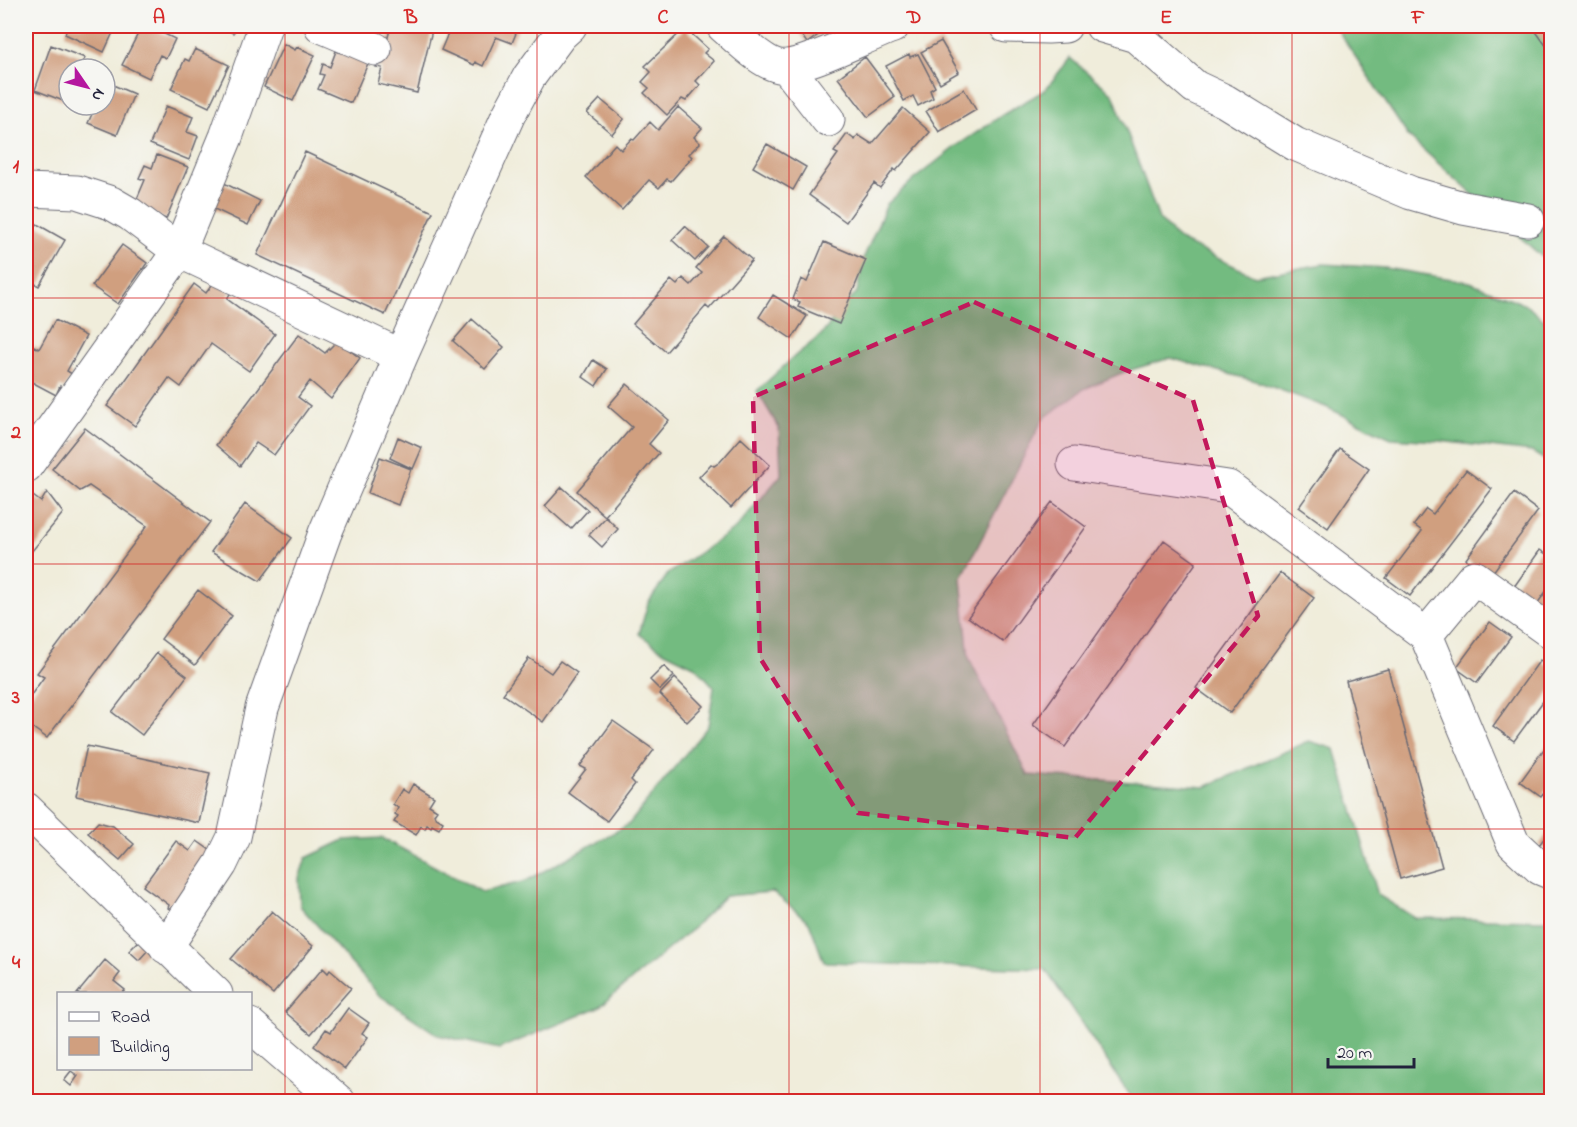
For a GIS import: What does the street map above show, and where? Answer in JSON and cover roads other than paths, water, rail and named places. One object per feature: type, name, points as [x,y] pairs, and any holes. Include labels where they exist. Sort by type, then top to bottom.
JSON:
[{"type":"street","points":[[26,466],[179,251],[226,136],[264,26]]},
{"type":"street","points":[[321,26],[375,49]]},
{"type":"street","points":[[166,947],[221,864],[234,837],[262,708],[325,533],[401,356],[508,116],[529,77],[560,35],[570,26]]},
{"type":"street","points":[[723,26],[762,57],[779,66],[795,65],[815,58],[893,26]]},
{"type":"street","points":[[1006,26],[1065,26]]},
{"type":"street","points":[[1102,26],[1136,36],[1195,87],[1225,101],[1295,144],[1411,194],[1463,208],[1528,220]]},
{"type":"street","points":[[786,66],[828,120]]},
{"type":"street","points":[[26,190],[77,192],[111,203],[130,214],[179,251],[401,356]]},
{"type":"street","points":[[1074,464],[1228,487],[1426,635],[1513,843],[1540,868],[1551,873]]},
{"type":"street","points":[[1426,635],[1474,578],[1551,633]]},
{"type":"street","points":[[26,809],[215,992]]},
{"type":"street","points":[[252,1027],[339,1101]]}]
